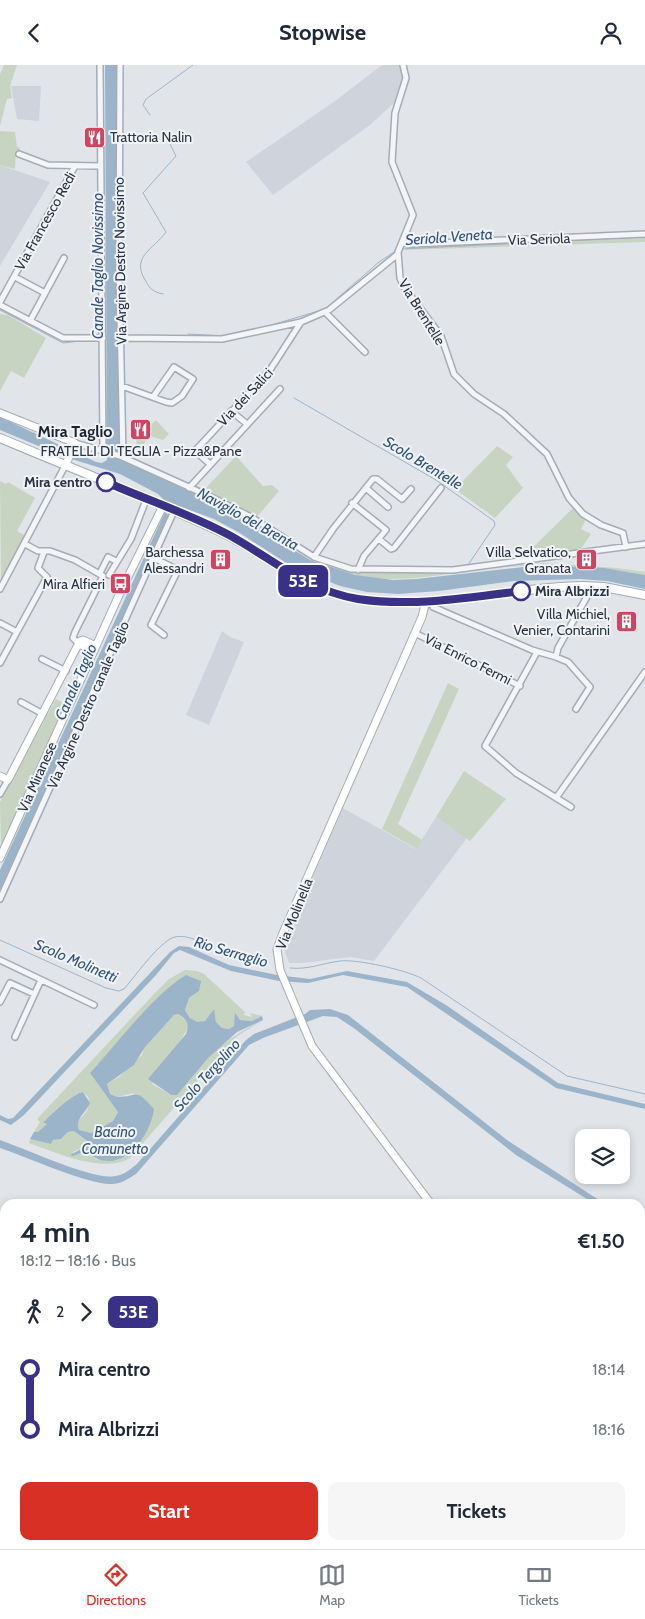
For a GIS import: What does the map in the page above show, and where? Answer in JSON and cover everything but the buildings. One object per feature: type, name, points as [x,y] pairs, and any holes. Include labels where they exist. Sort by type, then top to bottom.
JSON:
[{"type":"main road","points":[[0,439],[68,461],[146,500],[227,535],[286,572],[323,589],[369,600],[429,604],[567,587],[604,587],[645,595]]},
{"type":"street","points":[[100,65],[103,339],[101,394],[105,453]]},
{"type":"street","name":"Via Argine Destro Novissimo","points":[[120,65],[121,457]]},
{"type":"street","name":"Via Brentelle","points":[[403,65],[406,78],[395,113],[392,162],[413,212],[412,221],[400,249],[402,283],[440,336],[456,376],[479,398],[504,414],[547,454],[573,503],[592,521],[622,533],[625,536],[626,547]]},
{"type":"street","name":"Via Francesco Redi","points":[[19,154],[48,165],[100,166]]},
{"type":"street","name":"Via Francesco Redi","points":[[0,303],[75,166]]},
{"type":"street","name":"Via Seriola","points":[[400,249],[408,244],[645,234]]},
{"type":"street","points":[[121,338],[222,339],[301,322],[325,312],[400,249]]},
{"type":"street","points":[[30,321],[64,258]]},
{"type":"street","points":[[15,277],[45,293]]},
{"type":"street","points":[[0,303],[30,321],[68,339],[103,339]]},
{"type":"street","points":[[325,312],[365,352]]},
{"type":"street","name":"Via dei Salici","points":[[210,464],[194,451],[270,370],[301,322]]},
{"type":"street","points":[[122,386],[166,402],[175,402],[182,396],[193,379],[174,367],[153,397]]},
{"type":"street","points":[[189,488],[280,389]]},
{"type":"street","points":[[231,411],[247,424]]},
{"type":"street","points":[[0,413],[55,435],[74,446],[121,457],[238,510],[314,557],[334,565],[358,570],[453,570],[645,544]]},
{"type":"street","points":[[0,589],[68,461],[74,446]]},
{"type":"street","points":[[314,557],[352,503],[375,478],[402,499],[411,489]]},
{"type":"street","points":[[366,488],[388,507]]},
{"type":"street","points":[[380,539],[391,549],[394,548],[442,488]]},
{"type":"street","points":[[109,575],[115,562],[135,532],[135,525],[146,500]]},
{"type":"street","points":[[352,503],[386,532],[364,556],[358,570]]},
{"type":"street","name":"Via Argine Destro canale Taglio","points":[[0,899],[154,558],[169,509]]},
{"type":"street","name":"Via Miranese","points":[[0,859],[95,648],[169,509]]},
{"type":"street","points":[[25,544],[44,552],[52,551],[100,573],[103,579],[74,633],[74,641],[95,648]]},
{"type":"street","points":[[0,663],[47,577],[38,568],[44,552]]},
{"type":"street","points":[[100,573],[108,557],[115,562]]},
{"type":"street","points":[[154,558],[178,570],[151,625],[164,635]]},
{"type":"street","points":[[556,657],[558,648],[593,587]]},
{"type":"street","points":[[429,604],[537,652],[568,662],[590,687],[576,709]]},
{"type":"street","name":"Via Molinella","points":[[427,1199],[321,1061],[312,1046],[300,1013],[285,987],[277,949],[429,604]]},
{"type":"street","points":[[0,623],[17,633]]},
{"type":"street","name":"Via Enrico Fermi","points":[[415,633],[520,686]]},
{"type":"street","points":[[0,794],[79,644]]},
{"type":"street","points":[[537,652],[520,686],[485,746],[516,773],[571,807]]},
{"type":"street","points":[[42,659],[66,671]]},
{"type":"street","points":[[556,798],[645,672]]},
{"type":"street","points":[[20,702],[43,714]]},
{"type":"street","points":[[0,775],[8,780]]},
{"type":"street","points":[[0,960],[94,1005]]},
{"type":"street","points":[[14,1037],[41,980]]},
{"type":"street","points":[[0,1002],[10,983],[34,994]]},
{"type":"shaded area","points":[[382,65],[401,65],[403,75],[394,103],[370,125],[273,195],[246,162],[335,101]]},
{"type":"shaded area","points":[[11,86],[41,86],[39,121],[17,119]]},
{"type":"shaded area","points":[[0,165],[50,182],[0,266]]},
{"type":"shaded area","points":[[222,631],[230,637],[244,642],[209,725],[186,715]]},
{"type":"shaded area","points":[[343,808],[416,849],[436,817],[467,838],[374,961],[350,957],[289,963],[283,946]]},
{"type":"green space","points":[[4,65],[17,65],[10,86],[12,98],[7,99],[0,126],[0,74]]},
{"type":"green space","points":[[0,131],[15,132],[17,147],[20,148],[20,151],[16,150],[15,169],[0,165]]},
{"type":"green space","points":[[645,238],[645,242],[401,250],[412,248]]},
{"type":"green space","points":[[0,314],[8,315],[46,338],[24,378],[11,371],[0,391]]},
{"type":"green space","points":[[156,420],[169,434],[163,440],[150,436],[132,459],[130,457],[135,450],[137,438]]},
{"type":"green space","points":[[497,446],[513,457],[506,465],[522,487],[524,487],[495,518],[455,489]]},
{"type":"green space","points":[[236,456],[263,486],[272,485],[279,491],[256,518],[203,491]]},
{"type":"green space","points":[[126,462],[239,512],[316,560],[350,571],[438,573],[542,563],[617,568],[645,572],[645,575],[599,568],[567,566],[502,567],[427,577],[389,579],[350,574],[314,560],[232,511]]},
{"type":"green space","points":[[0,481],[6,484],[8,482],[35,498],[17,531],[26,536],[1,580]]},
{"type":"green space","points":[[574,507],[586,519],[581,529],[591,534],[580,550],[521,559]]},
{"type":"green space","points":[[448,683],[459,689],[398,824],[422,840],[417,849],[382,829]]},
{"type":"green space","points":[[56,699],[66,704],[1,849],[0,802]]},
{"type":"green space","points":[[464,771],[506,799],[470,841],[436,817]]},
{"type":"green space","points":[[185,970],[204,974],[245,1012],[244,1015],[252,1017],[250,1013],[262,1016],[252,1021],[240,1020],[236,1014],[234,1026],[229,1029],[222,1028],[216,1022],[214,1010],[205,1021],[197,1023],[190,1018],[185,1010],[189,998],[199,991],[200,983],[175,982],[90,1073],[118,1112],[113,1121],[91,1133],[79,1130],[79,1121],[87,1111],[89,1098],[83,1092],[73,1096],[62,1105],[46,1120],[43,1124],[47,1124],[38,1133],[34,1132],[40,1122],[37,1119],[154,994],[169,979]]},
{"type":"green space","points":[[178,1014],[187,1021],[189,1027],[152,1084],[171,1095],[182,1087],[221,1046],[263,1020],[236,1037],[130,1158],[107,1164],[94,1163],[66,1156],[29,1143],[30,1139],[51,1144],[53,1140],[61,1139],[68,1132],[74,1131],[87,1141],[87,1146],[73,1152],[73,1156],[84,1152],[98,1160],[134,1093],[117,1097],[110,1094],[107,1084],[120,1076],[142,1055],[144,1047],[174,1015]]},
{"type":"water","points":[[105,65],[117,65],[116,244],[120,459],[233,512],[310,560],[355,575],[393,580],[541,565],[604,568],[645,575],[645,589],[607,581],[580,579],[514,581],[439,591],[398,594],[367,592],[340,586],[291,566],[214,519],[165,501],[158,494],[120,474],[65,457],[0,430],[0,417],[96,462],[102,463],[107,460]]},
{"type":"water","points":[[165,512],[169,516],[0,890],[0,870]]},
{"type":"water","points":[[179,946],[189,947],[229,965],[277,975],[310,979],[347,971],[407,982],[446,1005],[558,1083],[645,1104],[645,1109],[556,1088],[407,987],[343,975],[308,983],[279,981],[231,971],[180,950],[174,953],[156,975],[24,1115],[11,1125],[0,1120],[0,1115],[8,1119],[13,1118],[170,952]]},
{"type":"water","name":"Bacino Comunetto","points":[[186,975],[201,981],[199,991],[189,998],[185,1010],[190,1018],[197,1022],[205,1021],[214,1009],[216,1022],[222,1028],[229,1029],[234,1026],[235,1013],[240,1020],[252,1021],[262,1016],[263,1020],[237,1032],[208,1058],[177,1095],[171,1095],[148,1079],[186,1034],[188,1025],[186,1020],[178,1014],[174,1015],[145,1047],[134,1065],[107,1084],[110,1094],[117,1097],[140,1096],[154,1109],[143,1138],[128,1154],[119,1159],[109,1161],[98,1159],[84,1152],[73,1156],[70,1155],[87,1146],[87,1141],[74,1131],[68,1132],[61,1139],[53,1140],[51,1144],[30,1139],[34,1132],[38,1132],[47,1124],[43,1123],[56,1110],[83,1092],[90,1103],[78,1122],[79,1130],[91,1133],[113,1121],[118,1112],[90,1073],[148,1007],[161,994]]},
{"type":"water","points":[[330,1009],[348,1015],[507,1140],[597,1199],[587,1199],[516,1155],[337,1017],[323,1016],[249,1045],[136,1174],[121,1182],[111,1184],[88,1180],[0,1148],[0,1140],[92,1174],[105,1176],[121,1175],[136,1165],[246,1040],[254,1034],[305,1014],[310,1010]]},
{"type":"waterway","name":"Scolo Brentelle","points":[[150,115],[143,105],[146,99],[193,65]]},
{"type":"waterway","name":"Scolo Brentelle","points":[[163,130],[176,156],[143,193],[166,232],[145,254],[142,259],[141,272],[152,290],[163,294]]},
{"type":"waterway","name":"Seriola Veneta","points":[[401,249],[645,237]]},
{"type":"waterway","name":"Seriola Veneta","points":[[265,327],[325,309],[379,262],[397,250]]},
{"type":"waterway","name":"Seriola Veneta","points":[[0,310],[63,343],[89,340]]},
{"type":"waterway","name":"Seriola Veneta","points":[[188,334],[225,336]]},
{"type":"waterway","name":"Scolo Brentelle","points":[[294,398],[436,480],[494,521],[495,525],[468,565]]},
{"type":"waterway","name":"Scolo Molinetti","points":[[0,940],[106,988],[119,991],[124,989],[155,951],[173,937],[180,936],[194,939],[226,954],[251,962],[261,963],[267,958]]},
{"type":"waterway","points":[[290,968],[303,968],[348,961],[381,966],[414,975],[567,1076],[645,1094]]},
{"type":"bus line","name":"53E","points":[[106,482],[220,531],[246,545],[295,577],[345,596],[357,599],[416,602],[521,591]]},
{"type":"place","name":"Trattoria Nalin","points":[[94,137]]},
{"type":"place","name":"FRATELLI DI TEGLIA - Pizza&Pane","points":[[141,429]]},
{"type":"place","name":"Mira centro","points":[[106,482]]},
{"type":"place","name":"Barchessa Alessandri","points":[[220,560]]},
{"type":"place","name":"Villa Selvatico, Granata","points":[[587,560]]},
{"type":"place","name":"Mira Alfieri","points":[[121,584]]},
{"type":"place","name":"Mira Albrizzi","points":[[521,591]]},
{"type":"place","name":"Villa Michiel, Venier, Contarini","points":[[626,622]]},
{"type":"district","name":"Mira Taglio","points":[[75,431]]},
{"type":"water label","name":"Canale Taglio Novissimo","points":[[98,266]]},
{"type":"water label","name":"Naviglio del Brenta","points":[[248,519]]},
{"type":"water label","name":"Canale Taglio","points":[[76,682]]},
{"type":"water label","name":"Rio Serraglio","points":[[231,952]]},
{"type":"water label","name":"Scolo Tergolino","points":[[207,1075]]}]
